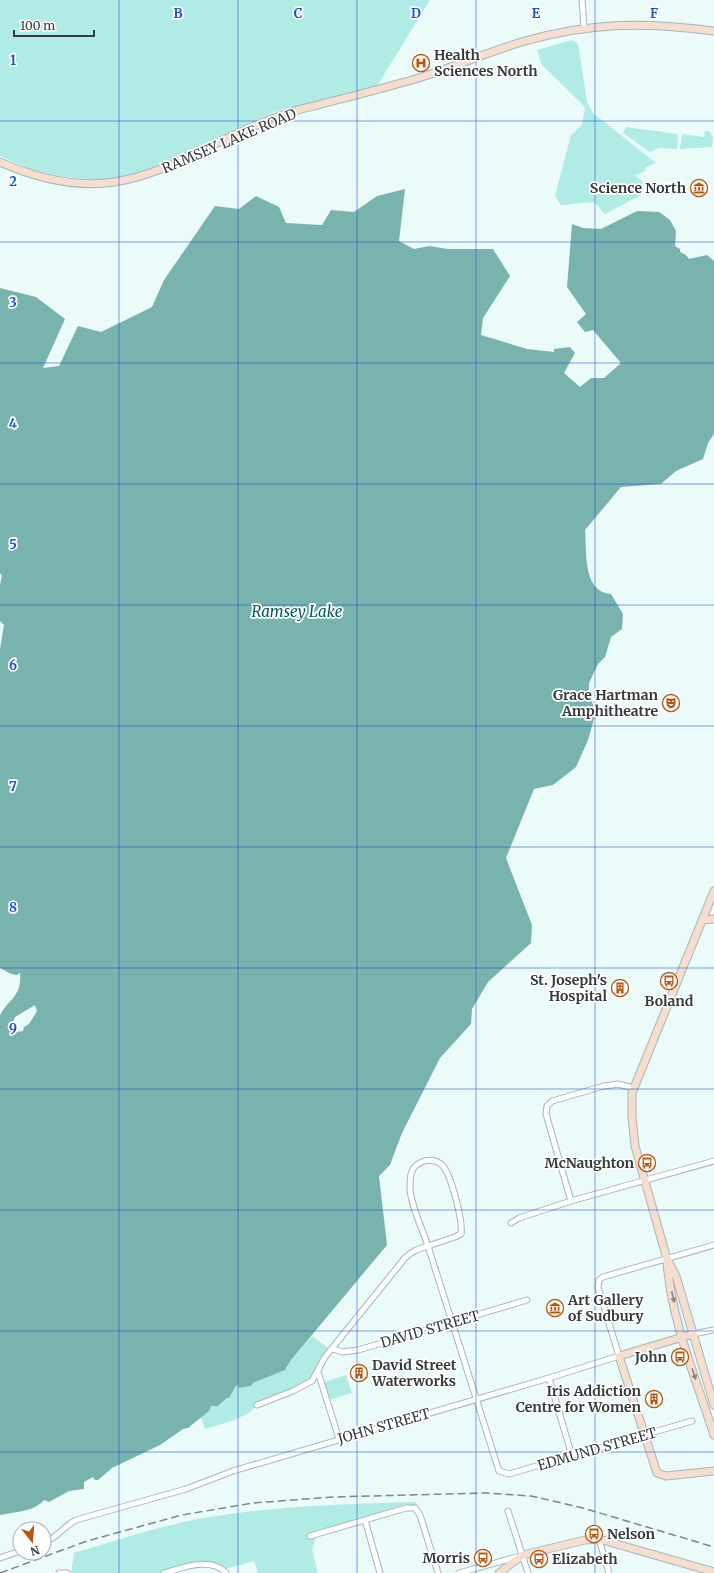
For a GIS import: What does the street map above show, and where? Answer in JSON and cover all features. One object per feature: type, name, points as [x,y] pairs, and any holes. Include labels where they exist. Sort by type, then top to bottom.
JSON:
[{"type":"street","points":[[582,0],[584,27]]},
{"type":"street","name":"RAMSEY LAKE ROAD","points":[[0,162],[27,173],[60,182],[88,184],[119,182],[165,168],[287,113],[415,79],[524,41],[584,27],[611,24],[647,24],[714,31]]},
{"type":"street","points":[[714,891],[632,1093],[632,1117],[635,1146],[667,1259],[672,1297],[714,1435]]},
{"type":"street","points":[[702,920],[714,919]]},
{"type":"street","points":[[571,1201],[546,1114],[547,1106],[552,1101],[604,1086],[618,1084],[634,1088]]},
{"type":"street","points":[[257,1404],[307,1385],[314,1379],[318,1372],[319,1365],[413,1250],[428,1246],[458,1236],[462,1230],[449,1174],[440,1163],[428,1160],[416,1165],[411,1174],[410,1190],[428,1246],[453,1323],[477,1400]]},
{"type":"street","points":[[511,1223],[519,1218],[571,1201],[644,1182],[714,1161]]},
{"type":"street","points":[[714,1245],[603,1277],[599,1280],[598,1287],[654,1469],[660,1475],[666,1476],[714,1471]]},
{"type":"street","points":[[667,1259],[676,1276],[714,1405]]},
{"type":"street","name":"DAVID STREET","points":[[333,1349],[342,1352],[350,1352],[453,1323],[527,1300]]},
{"type":"street","name":"JOHN STREET","points":[[52,1538],[60,1535],[69,1524],[76,1520],[186,1489],[233,1471],[477,1400],[619,1356],[693,1334],[714,1330]]},
{"type":"street","points":[[318,1372],[339,1440]]},
{"type":"street","points":[[549,1378],[572,1456]]},
{"type":"street","name":"EDMUND STREET","points":[[477,1400],[497,1468],[502,1473],[509,1474],[692,1421]]},
{"type":"street","points":[[310,1536],[406,1508],[415,1508],[420,1514],[438,1573]]},
{"type":"street","points":[[508,1511],[528,1573]]},
{"type":"street","points":[[365,1520],[380,1573]]},
{"type":"street","points":[[599,1539],[609,1573]]},
{"type":"street","points":[[459,1573],[523,1555],[586,1540],[599,1539],[697,1570],[714,1572]]},
{"type":"street","points":[[0,1558],[12,1554]]},
{"type":"street","points":[[500,1573],[523,1555]]},
{"type":"street","points":[[164,1573],[197,1564],[220,1568],[226,1573]]},
{"type":"street","points":[[59,1573],[67,1573]]},
{"type":"shaded area","points":[[0,0],[430,0],[377,86],[274,112],[188,153],[137,175],[102,181],[57,176],[32,170],[0,156]]},
{"type":"shaded area","points":[[572,40],[578,44],[587,102],[593,113],[656,163],[646,167],[644,172],[635,175],[643,182],[641,195],[605,214],[594,202],[561,205],[555,196],[571,135],[582,125],[585,107],[542,65],[537,50]]},
{"type":"shaded area","points":[[626,127],[678,134],[677,149],[659,148],[650,152],[623,133]]},
{"type":"shaded area","points":[[705,131],[709,131],[713,136],[712,147],[680,149],[682,134],[704,137]]},
{"type":"shaded area","points":[[312,1336],[331,1350],[314,1379],[257,1405],[249,1413],[232,1421],[205,1429],[201,1417],[209,1411],[211,1405],[221,1404],[229,1398],[238,1385],[238,1388],[251,1386],[253,1383],[287,1368],[291,1360]]},
{"type":"shaded area","points":[[346,1375],[352,1393],[326,1401],[321,1383]]},
{"type":"shaded area","points":[[416,1502],[417,1505],[317,1534],[312,1550],[318,1573],[258,1573],[254,1561],[222,1570],[203,1564],[165,1573],[71,1573],[74,1553],[182,1522],[279,1508]]},
{"type":"water","name":"Ramsey Lake","points":[[405,189],[399,241],[414,249],[429,246],[448,249],[493,249],[510,276],[483,318],[481,335],[527,349],[554,352],[554,349],[570,347],[575,353],[564,373],[580,387],[591,378],[604,378],[621,363],[593,330],[585,332],[577,322],[586,314],[567,287],[572,224],[583,228],[601,229],[637,211],[659,212],[670,220],[676,231],[675,246],[680,249],[680,252],[686,255],[689,259],[707,255],[714,261],[714,434],[708,443],[703,459],[676,471],[661,484],[621,487],[585,530],[586,559],[591,578],[595,586],[602,592],[611,594],[623,614],[622,629],[611,637],[605,657],[598,664],[589,683],[589,695],[596,712],[588,740],[576,767],[553,785],[534,789],[506,858],[532,925],[531,943],[488,982],[472,1009],[471,1024],[440,1058],[402,1133],[390,1165],[379,1176],[387,1245],[291,1360],[285,1370],[253,1383],[251,1386],[238,1388],[238,1385],[236,1386],[229,1398],[218,1406],[211,1406],[209,1411],[188,1428],[183,1429],[160,1445],[112,1468],[98,1480],[95,1480],[93,1477],[84,1482],[84,1489],[69,1491],[49,1502],[44,1500],[35,1507],[29,1509],[0,1515],[0,1015],[17,992],[20,981],[20,973],[17,975],[11,974],[0,968],[0,649],[4,625],[0,621],[0,585],[2,576],[0,573],[0,288],[36,297],[65,319],[43,368],[59,366],[78,326],[101,332],[152,307],[164,280],[215,206],[239,209],[256,196],[279,207],[286,223],[322,225],[331,210],[354,212],[377,196]],"holes":[[[35,1005],[37,1011],[29,1024],[24,1027],[23,1031],[16,1032],[12,1025],[15,1017]]]},
{"type":"railway","points":[[0,1573],[87,1541],[182,1515],[253,1503],[333,1497],[485,1493],[531,1496],[583,1508],[714,1547]]},
{"type":"place","name":"Health Sciences North","points":[[421,63]]},
{"type":"place","name":"Science North","points":[[699,188]]},
{"type":"place","name":"Grace Hartman Amphitheatre","points":[[671,703]]},
{"type":"place","name":"Boland","points":[[669,981]]},
{"type":"place","name":"St. Joseph's Hospital","points":[[620,988]]},
{"type":"place","name":"McNaughton","points":[[647,1163]]},
{"type":"place","name":"Art Gallery of Sudbury","points":[[555,1308]]},
{"type":"place","name":"John","points":[[680,1357]]},
{"type":"place","name":"David Street Waterworks","points":[[359,1373]]},
{"type":"place","name":"Iris Addiction Centre for Women","points":[[654,1399]]},
{"type":"place","name":"Nelson","points":[[594,1534]]},
{"type":"place","name":"Morris","points":[[483,1558]]},
{"type":"place","name":"Elizabeth","points":[[539,1559]]}]
